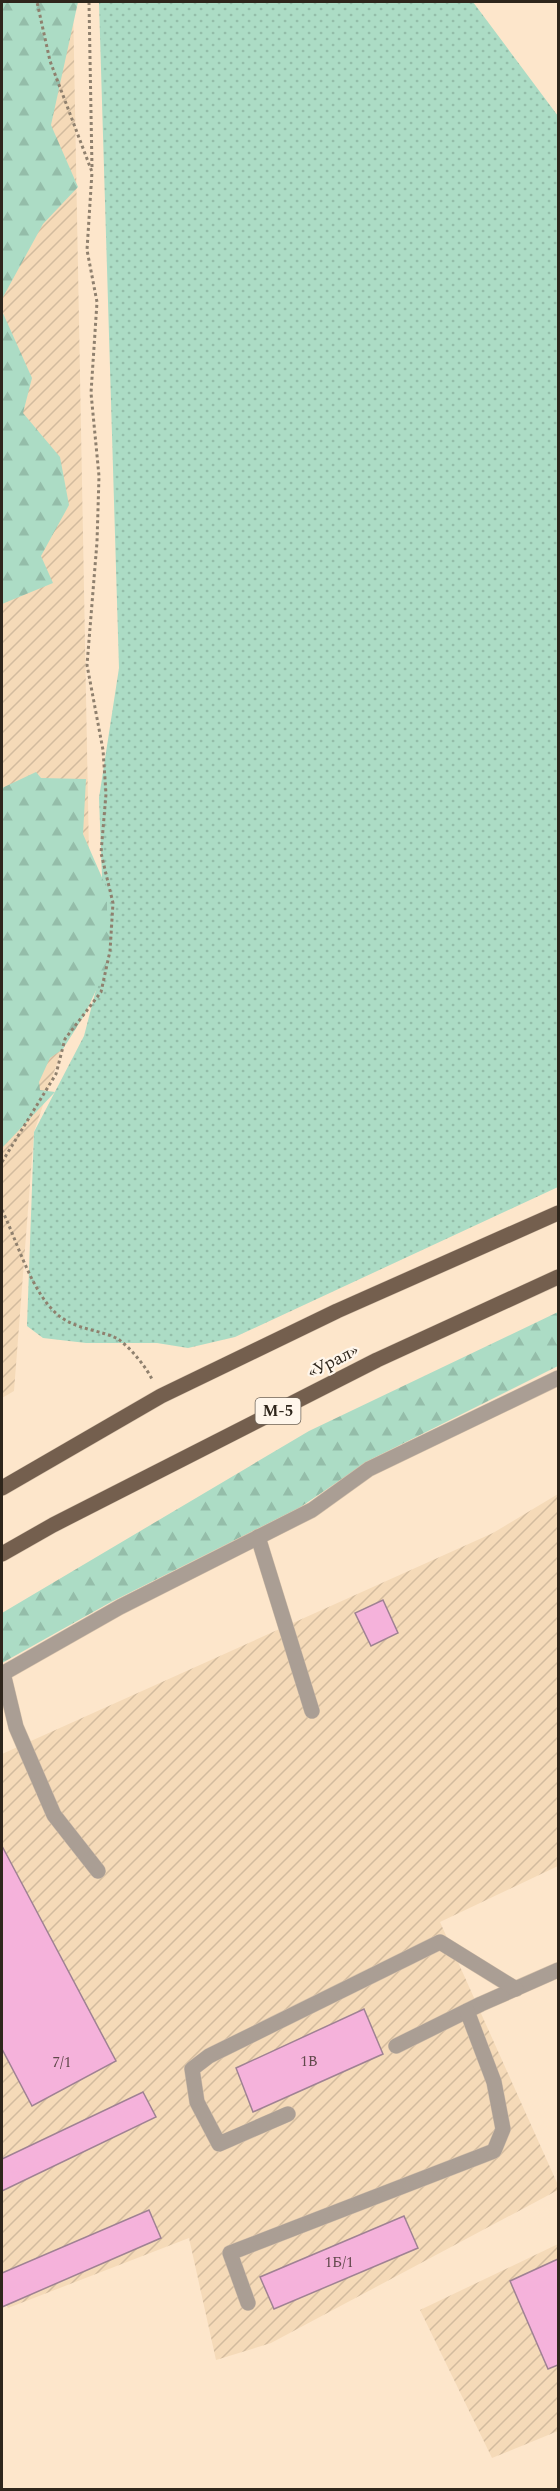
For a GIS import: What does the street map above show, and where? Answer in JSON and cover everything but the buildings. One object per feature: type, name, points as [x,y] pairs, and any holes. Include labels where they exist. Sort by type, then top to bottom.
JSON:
[{"type":"main road","points":[[2,1488],[161,1396],[337,1311],[558,1213]]},
{"type":"main road","name":"«Урал»","points":[[2,1554],[63,1519],[377,1360],[558,1277]]},
{"type":"lane","points":[[98,1871],[54,1815],[16,1727],[2,1674],[120,1607],[312,1510],[369,1469],[558,1377]]},
{"type":"lane","points":[[258,1537],[312,1711]]},
{"type":"lane","points":[[288,2114],[219,2144],[198,2102],[192,2069],[209,2056],[440,1942],[516,1989]]},
{"type":"lane","points":[[396,2046],[466,2011],[558,1970]]},
{"type":"lane","points":[[248,2303],[230,2253],[494,2151],[503,2129],[494,2082],[466,2011]]},
{"type":"path","points":[[37,2],[50,61],[92,172]]},
{"type":"path","points":[[2,1162],[56,1074],[65,1039],[100,992],[110,951],[113,903],[101,853],[106,795],[103,750],[87,665],[97,542],[99,476],[91,393],[98,302],[87,250],[92,172],[89,2]]},
{"type":"path","points":[[2,1210],[42,1299],[60,1317],[88,1331],[117,1339],[146,1368],[161,1396]]},
{"type":"shaded area","points":[[2,2],[73,2],[91,962],[34,1132],[14,1391],[2,1398]]},
{"type":"shaded area","points":[[558,1494],[558,1866],[440,1922],[558,2185],[558,2190],[271,2343],[216,2360],[189,2238],[8,2308],[2,2296],[2,1754],[493,1533]]},
{"type":"shaded area","points":[[558,2244],[558,2431],[492,2458],[420,2310]]},
{"type":"green space","points":[[2,2],[78,2],[51,125],[78,187],[43,224],[2,299]]},
{"type":"green space","points":[[99,2],[473,2],[558,116],[558,1187],[235,1337],[188,1348],[157,1343],[86,1343],[43,1338],[27,1326],[34,1132],[84,1036],[105,955],[99,798],[119,668]]},
{"type":"green space","points":[[2,311],[32,378],[23,413],[60,457],[69,505],[41,556],[53,583],[2,604]]},
{"type":"green space","points":[[36,772],[41,778],[86,779],[83,834],[107,889],[107,922],[113,937],[104,973],[85,1014],[63,1049],[50,1058],[39,1082],[40,1090],[55,1092],[2,1148],[2,788]]},
{"type":"green space","points":[[558,1312],[558,1366],[370,1460],[299,1508],[111,1602],[2,1663],[2,1613],[309,1431]]}]
